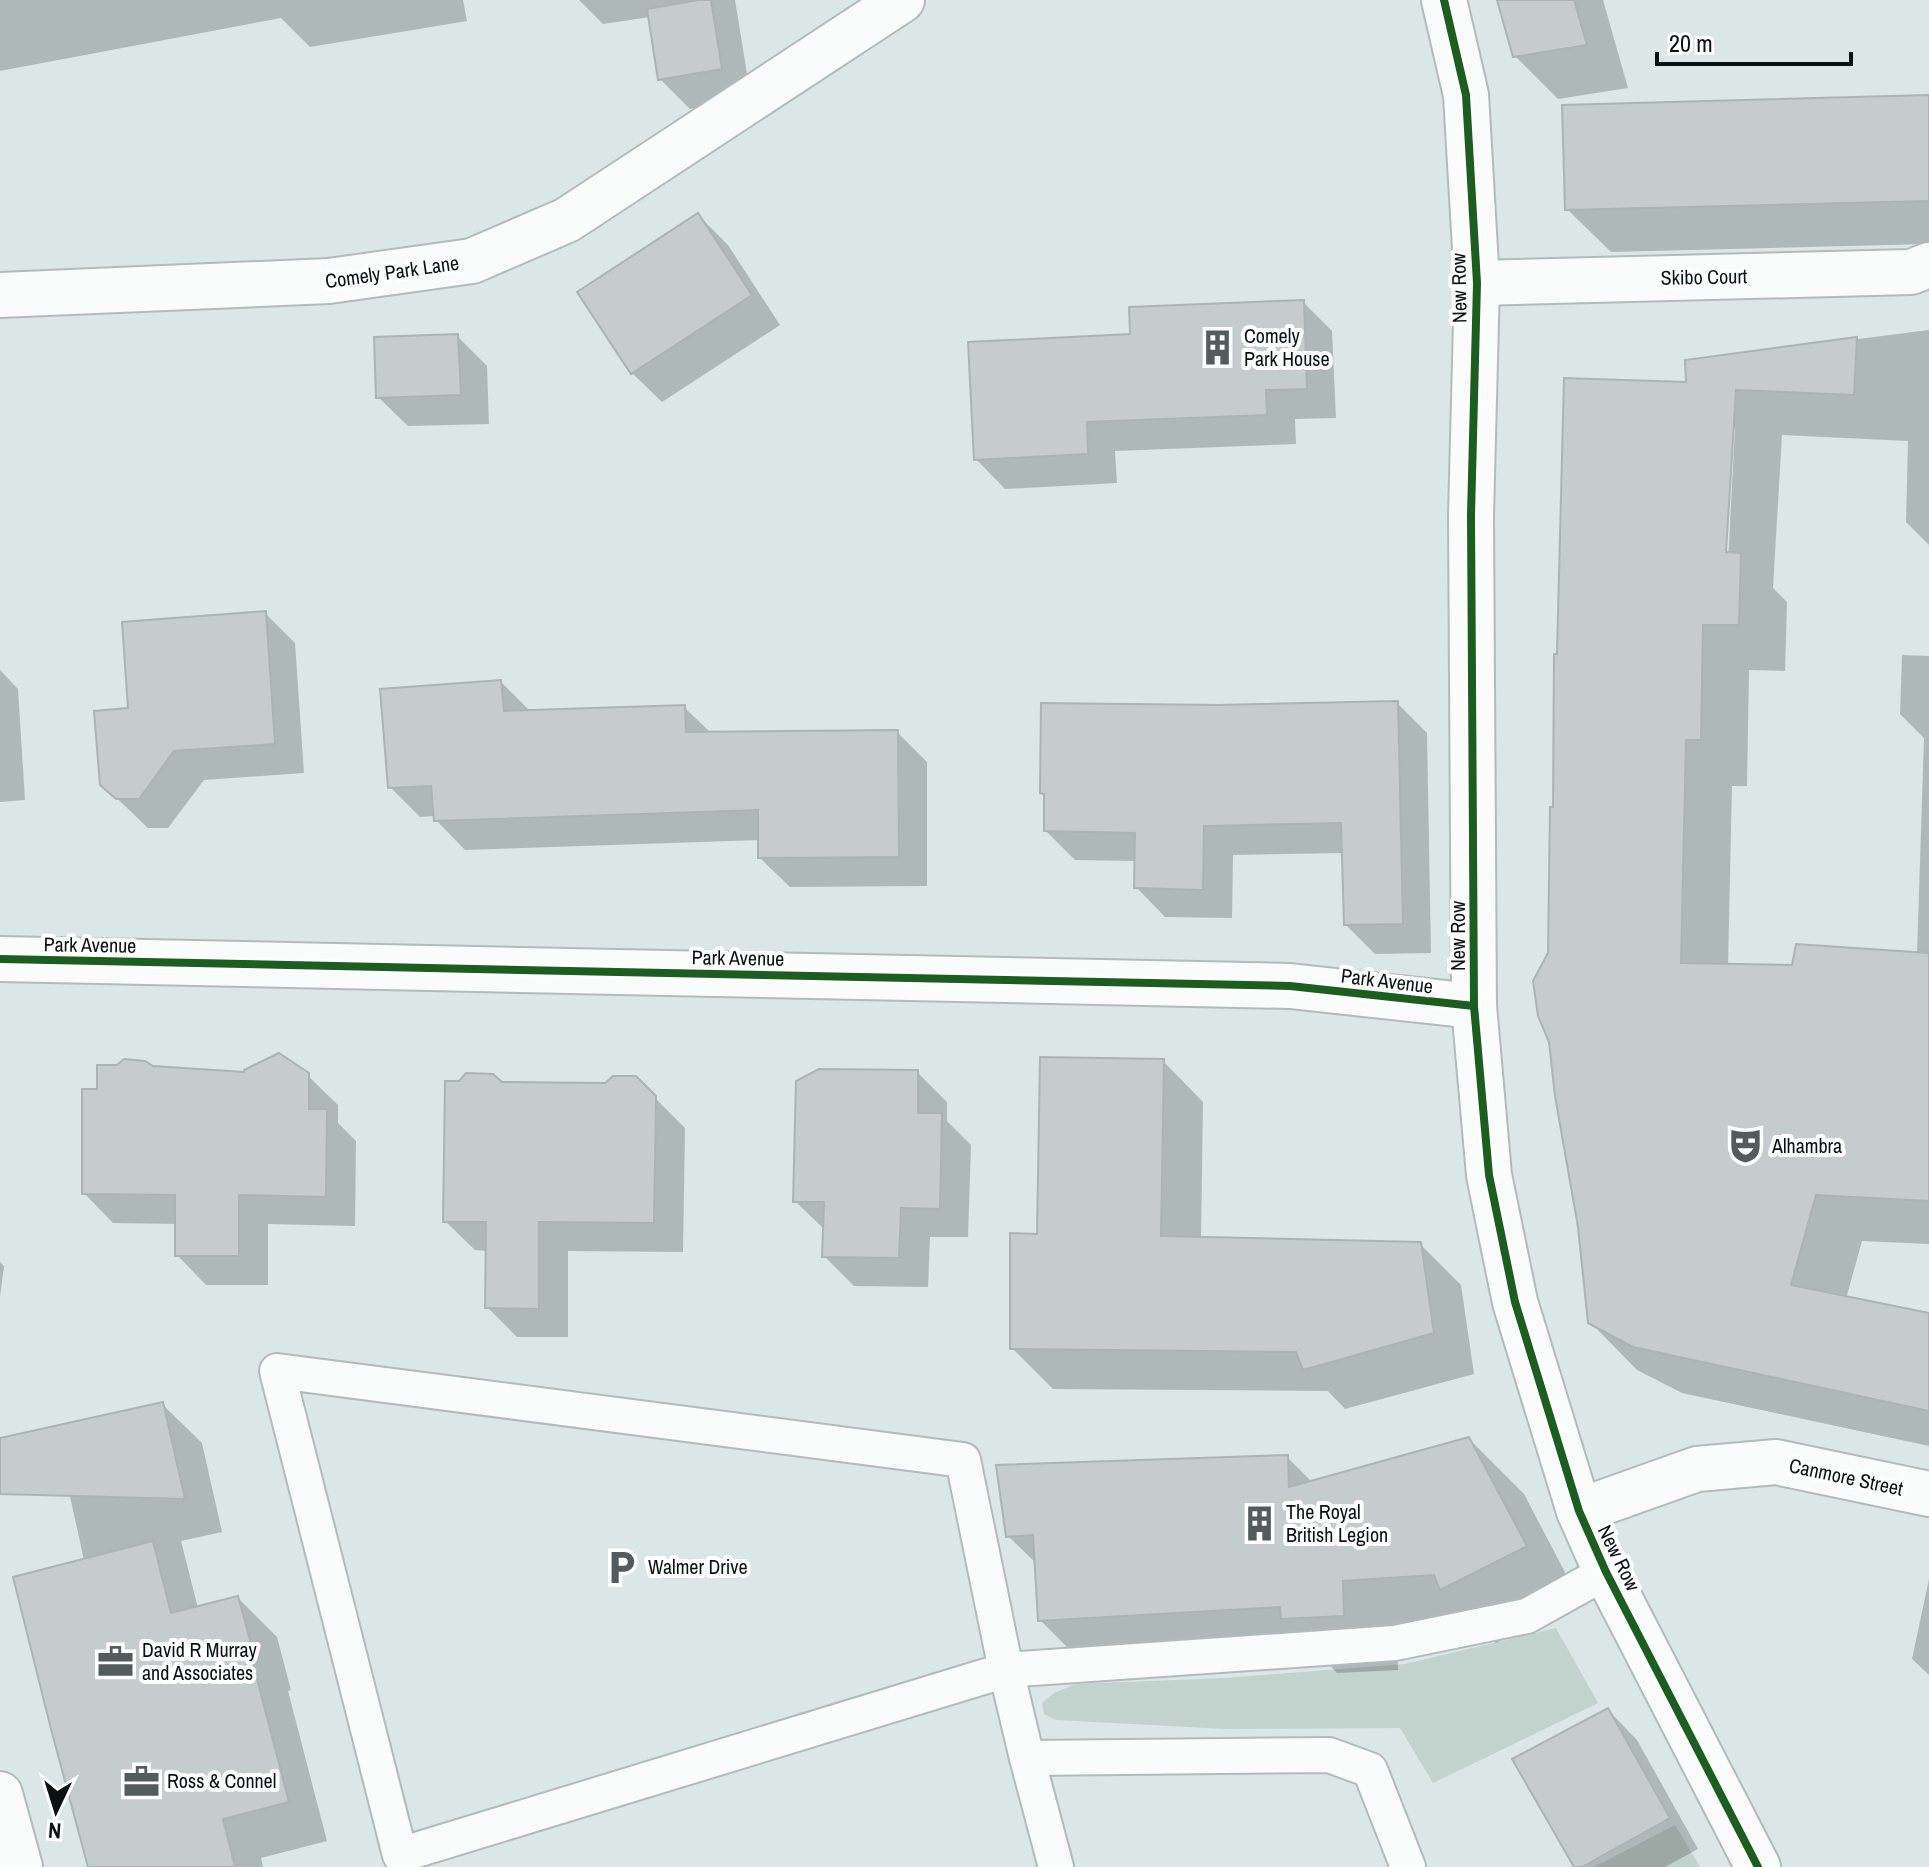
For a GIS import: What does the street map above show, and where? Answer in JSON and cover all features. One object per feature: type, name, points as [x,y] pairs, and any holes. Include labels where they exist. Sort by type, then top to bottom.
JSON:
[{"type":"street","name":"Comely Park Lane","points":[[0,295],[329,281],[472,261],[567,220],[902,0]]},
{"type":"street","name":"New Row","points":[[1444,0],[1466,95],[1477,283],[1471,515],[1474,1006],[1489,1175],[1512,1288],[1579,1511],[1606,1572],[1758,1867]]},
{"type":"street","name":"Skibo Court","points":[[1477,283],[1911,272],[1929,265]]},
{"type":"street","name":"Park Avenue","points":[[0,959],[1290,986],[1474,1006]]},
{"type":"street","name":"Canmore Street","points":[[1579,1511],[1697,1469],[1776,1462],[1929,1494]]},
{"type":"street","points":[[0,1794],[20,1867]]},
{"type":"lane","points":[[1056,1867],[1006,1670],[963,1460],[277,1371],[400,1855],[1006,1670],[1395,1643],[1527,1616],[1606,1572]]},
{"type":"lane","points":[[1027,1758],[1329,1755],[1370,1770],[1408,1867]]},
{"type":"shaded area","points":[[1556,1628],[1598,1703],[1433,1783],[1400,1728],[1227,1729],[1056,1720],[1044,1714],[1042,1703],[1054,1693],[1076,1684],[1225,1678],[1405,1664]]},
{"type":"shaded area","points":[[1675,1825],[1700,1867],[1594,1867]]},
{"type":"building","points":[[711,0],[722,69],[658,80],[647,9]]},
{"type":"building","points":[[1497,0],[1574,0],[1587,45],[1513,57]]},
{"type":"building","points":[[1929,95],[1929,201],[1565,210],[1562,105]]},
{"type":"building","points":[[698,213],[752,295],[631,374],[577,292]]},
{"type":"building","points":[[1304,300],[1307,389],[1266,390],[1267,415],[1087,422],[1088,454],[974,460],[968,342],[1130,334],[1129,307]]},
{"type":"building","points":[[458,334],[461,395],[376,398],[374,337]]},
{"type":"building","points":[[1857,337],[1854,395],[1736,390],[1726,552],[1741,553],[1739,625],[1703,625],[1701,740],[1686,740],[1681,963],[1792,965],[1796,944],[1929,953],[1929,1201],[1816,1195],[1791,1285],[1929,1313],[1929,1411],[1633,1347],[1588,1323],[1578,1227],[1555,1096],[1549,1042],[1538,1016],[1533,981],[1548,953],[1564,378],[1686,382],[1685,360]]},
{"type":"building","points":[[266,611],[275,744],[174,751],[139,799],[116,799],[100,785],[94,711],[128,708],[122,622]]},
{"type":"building","points":[[501,680],[504,711],[685,705],[686,732],[898,730],[899,857],[758,858],[758,810],[434,821],[431,786],[388,788],[380,689]]},
{"type":"building","points":[[1398,701],[1403,924],[1344,925],[1341,823],[1204,826],[1203,890],[1134,888],[1135,833],[1044,831],[1044,794],[1040,793],[1041,703],[1218,705]]},
{"type":"building","points":[[279,1053],[309,1073],[309,1109],[327,1109],[326,1197],[239,1195],[239,1256],[175,1256],[175,1195],[82,1194],[82,1089],[97,1089],[97,1065],[117,1065],[124,1059],[145,1061],[153,1066],[244,1072]]},
{"type":"building","points":[[1040,1057],[1164,1059],[1161,1236],[1421,1242],[1434,1333],[1303,1370],[1296,1352],[1010,1349],[1010,1233],[1037,1234]]},
{"type":"building","points":[[819,1069],[918,1070],[918,1113],[942,1113],[940,1209],[901,1208],[899,1258],[822,1257],[824,1202],[793,1202],[796,1081]]},
{"type":"building","points":[[466,1073],[493,1074],[502,1082],[605,1083],[613,1076],[636,1076],[656,1096],[654,1223],[539,1222],[539,1309],[485,1308],[486,1222],[443,1222],[445,1081],[459,1081]]},
{"type":"building","points":[[163,1402],[185,1499],[0,1494],[0,1438]]},
{"type":"building","name":"The Royal British Legion","points":[[1469,1437],[1527,1546],[1440,1590],[1434,1575],[1343,1581],[1344,1616],[1281,1619],[1280,1607],[1038,1621],[1033,1535],[1006,1537],[996,1465],[1288,1455],[1289,1487]]},
{"type":"building","points":[[153,1541],[171,1613],[238,1596],[253,1651],[250,1652],[289,1802],[223,1819],[235,1867],[88,1867],[51,1729],[13,1577]]},
{"type":"building","points":[[1608,1708],[1670,1818],[1582,1867],[1574,1867],[1512,1759]]},
{"type":"cycle path","points":[[1444,0],[1466,95],[1477,283],[1471,515],[1474,1006],[1489,1175],[1515,1302],[1579,1511],[1606,1572],[1758,1867]]},
{"type":"cycle path","points":[[0,959],[1290,986],[1474,1006]]},
{"type":"place","name":"Comely Park House","points":[[1218,348]]},
{"type":"place","name":"Alhambra","points":[[1746,1146]]},
{"type":"place","name":"The Royal British Legion","points":[[1260,1524]]},
{"type":"place","name":"Walmer Drive","points":[[622,1567]]},
{"type":"place","name":"David R Murray and Associates","points":[[116,1662]]},
{"type":"place","name":"Ross & Connel","points":[[141,1781]]}]
